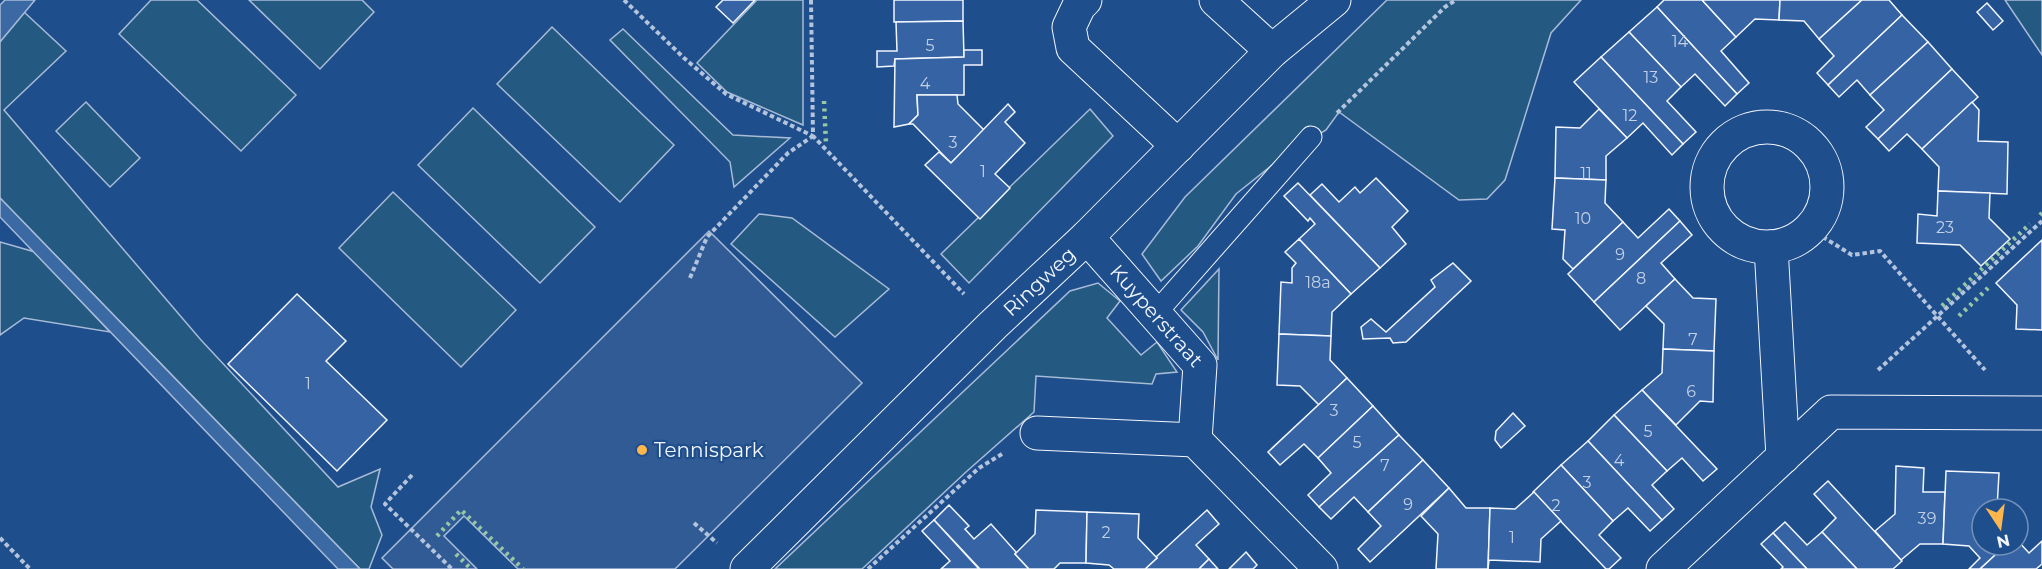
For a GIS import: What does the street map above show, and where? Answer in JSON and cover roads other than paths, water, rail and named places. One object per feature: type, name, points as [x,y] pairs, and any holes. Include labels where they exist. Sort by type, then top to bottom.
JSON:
[{"type":"street","points":[[1085,0],[1079,6],[1069,27],[1073,48],[1179,146]]},
{"type":"street","points":[[1216,0],[1272,51]]},
{"type":"street","name":"Ringweg","points":[[747,569],[993,325],[1087,237],[1272,51],[1334,0]]},
{"type":"street","points":[[1761,126],[1782,128],[1801,137],[1816,151],[1825,170],[1827,190],[1822,211],[1810,229],[1799,238],[1771,247],[1750,244],[1732,236],[1717,221],[1708,202],[1707,181],[1712,161],[1724,144],[1741,132],[1761,126]]},
{"type":"street","name":"Kuyperstraat","points":[[1087,237],[1200,365],[1195,440]]},
{"type":"street","points":[[1771,247],[1783,457]]},
{"type":"street","points":[[1663,569],[1831,412],[2033,413]]},
{"type":"street","points":[[1037,434],[1195,440],[1321,569]]},
{"type":"lane","points":[[1155,314],[1311,137]]},
{"type":"place","name":"Tennispark","points":[[642,450]]}]
